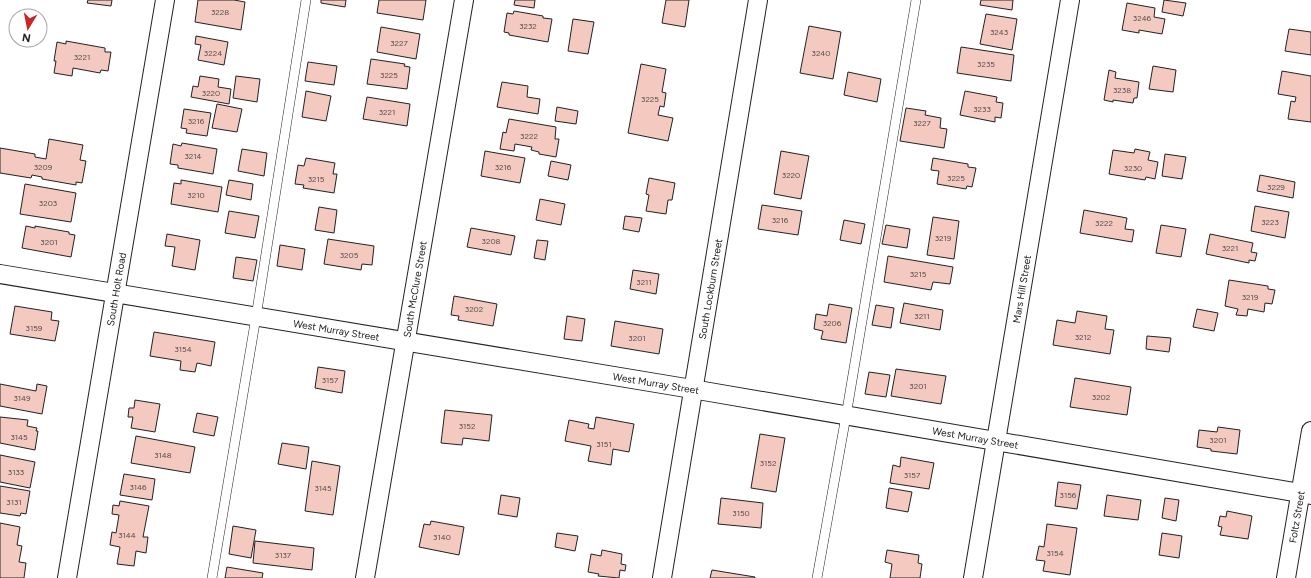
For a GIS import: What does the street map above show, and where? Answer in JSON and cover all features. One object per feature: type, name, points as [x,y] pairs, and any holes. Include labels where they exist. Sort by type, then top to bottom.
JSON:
[{"type":"street","name":"South Holt Road","points":[[67,578],[165,0]]},
{"type":"street","name":"South McClure Street","points":[[365,578],[464,0]]},
{"type":"street","name":"South Lockburn Street","points":[[662,578],[692,389],[758,0]]},
{"type":"street","name":"Mars Hill Street","points":[[973,578],[1070,0]]},
{"type":"street","name":"West Murray Street","points":[[0,274],[692,389],[1306,494]]},
{"type":"street","name":"Foltz Street","points":[[1286,578],[1306,494],[1311,431]]},
{"type":"lane","points":[[212,578],[256,317],[306,0]]},
{"type":"lane","points":[[817,578],[846,416],[916,0]]},
{"type":"building","points":[[88,0],[112,0],[111,6],[87,3]]},
{"type":"building","points":[[198,0],[234,0],[245,2],[241,30],[195,22]]},
{"type":"building","points":[[321,0],[346,0],[345,7],[321,3]]},
{"type":"building","points":[[379,0],[426,0],[423,20],[377,13]]},
{"type":"building","points":[[515,0],[535,0],[534,8],[514,5]]},
{"type":"building","points":[[666,0],[689,0],[685,27],[662,23]]},
{"type":"building","points":[[981,0],[1013,0],[1012,10],[980,5]]},
{"type":"building","points":[[1164,0],[1186,3],[1183,16],[1162,12]]},
{"type":"building","points":[[1127,3],[1155,8],[1154,17],[1165,19],[1162,34],[1139,30],[1139,33],[1122,30]]},
{"type":"building","points":[[514,11],[552,19],[548,42],[509,35],[509,33],[504,32],[507,13],[513,14]]},
{"type":"building","points":[[986,14],[1017,19],[1012,50],[980,44]]},
{"type":"building","points":[[573,19],[594,22],[588,54],[568,51]]},
{"type":"building","points":[[809,26],[841,32],[833,79],[800,73]]},
{"type":"building","points":[[381,27],[420,34],[416,59],[377,52]]},
{"type":"building","points":[[1289,29],[1311,32],[1311,55],[1285,51]]},
{"type":"building","points":[[196,36],[228,42],[224,65],[198,60],[201,45],[195,44]]},
{"type":"building","points":[[66,41],[105,48],[105,52],[111,52],[108,71],[101,70],[100,73],[73,68],[72,76],[54,73],[57,42],[66,44]]},
{"type":"building","points":[[961,47],[1014,55],[1011,81],[957,73]]},
{"type":"building","points":[[371,59],[405,64],[404,66],[410,67],[407,89],[367,84]]},
{"type":"building","points":[[308,62],[337,66],[334,85],[305,81]]},
{"type":"building","points":[[641,64],[666,69],[662,92],[666,93],[664,107],[660,106],[658,115],[673,118],[668,141],[628,133]]},
{"type":"building","points":[[1153,66],[1176,70],[1173,92],[1149,89]]},
{"type":"building","points":[[1109,70],[1116,72],[1115,78],[1139,82],[1137,98],[1134,98],[1133,103],[1104,100]]},
{"type":"building","points":[[1282,71],[1311,76],[1311,122],[1288,119],[1291,101],[1295,102],[1296,97],[1278,94]]},
{"type":"building","points":[[848,72],[881,79],[877,102],[844,95]]},
{"type":"building","points":[[200,76],[219,79],[218,87],[231,89],[229,104],[191,97],[193,86],[198,87]]},
{"type":"building","points":[[236,76],[260,79],[257,102],[233,98]]},
{"type":"building","points":[[502,82],[528,86],[527,97],[540,99],[538,114],[497,107]]},
{"type":"building","points":[[306,91],[331,96],[326,121],[302,117]]},
{"type":"building","points":[[965,91],[997,97],[996,102],[1003,103],[1001,118],[995,117],[995,122],[960,115]]},
{"type":"building","points":[[367,97],[410,104],[407,126],[363,119]]},
{"type":"building","points":[[217,104],[242,109],[237,132],[212,128]]},
{"type":"building","points":[[557,107],[578,111],[576,124],[555,121]]},
{"type":"building","points":[[906,108],[926,111],[925,115],[941,118],[940,128],[947,129],[944,148],[900,141]]},
{"type":"building","points":[[184,109],[211,113],[207,136],[186,133],[187,129],[181,128]]},
{"type":"building","points":[[509,119],[556,127],[555,139],[559,139],[556,157],[539,154],[539,152],[531,150],[532,147],[515,144],[514,151],[500,149],[503,132],[506,133]]},
{"type":"building","points":[[49,139],[83,145],[80,160],[86,161],[82,183],[76,182],[76,185],[42,179],[42,177],[32,175],[31,178],[0,173],[0,148],[35,154],[35,157],[46,159]]},
{"type":"building","points":[[182,143],[217,149],[213,174],[178,168],[178,165],[170,164],[173,144],[181,146]]},
{"type":"building","points":[[242,149],[267,153],[264,176],[238,171]]},
{"type":"building","points":[[1135,149],[1150,152],[1148,160],[1158,162],[1155,179],[1146,177],[1145,180],[1109,174],[1113,150],[1134,153]]},
{"type":"building","points":[[485,151],[525,158],[520,183],[481,176]]},
{"type":"building","points":[[781,151],[809,156],[801,199],[774,194]]},
{"type":"building","points":[[1165,154],[1186,157],[1182,179],[1162,176]]},
{"type":"building","points":[[306,158],[335,163],[333,174],[337,174],[334,193],[303,188],[304,185],[295,184],[298,165],[304,166]]},
{"type":"building","points":[[933,158],[968,164],[968,167],[976,168],[972,187],[967,186],[966,189],[937,184],[939,171],[931,170]]},
{"type":"building","points":[[551,161],[571,165],[568,180],[548,176]]},
{"type":"building","points":[[1260,175],[1295,182],[1293,198],[1257,191]]},
{"type":"building","points":[[649,178],[675,183],[672,200],[668,200],[666,214],[646,211],[649,195],[646,194]]},
{"type":"building","points":[[181,180],[222,187],[218,212],[171,204],[174,183],[181,184]]},
{"type":"building","points":[[229,180],[253,184],[251,200],[226,195]]},
{"type":"building","points":[[25,184],[76,193],[71,222],[20,214]]},
{"type":"building","points":[[540,199],[565,204],[561,225],[536,220]]},
{"type":"building","points":[[762,205],[802,211],[798,235],[758,229]]},
{"type":"building","points":[[1255,206],[1289,212],[1285,238],[1251,231]]},
{"type":"building","points":[[319,207],[337,210],[334,233],[315,230]]},
{"type":"building","points":[[1084,210],[1127,218],[1125,229],[1134,230],[1132,242],[1080,233]]},
{"type":"building","points":[[229,211],[259,216],[255,238],[225,233]]},
{"type":"building","points":[[625,216],[642,218],[639,232],[623,229]]},
{"type":"building","points":[[933,217],[959,221],[954,259],[927,255]]},
{"type":"building","points":[[844,220],[865,224],[861,244],[840,240]]},
{"type":"building","points":[[886,225],[910,229],[907,248],[882,244]]},
{"type":"building","points":[[1161,225],[1186,229],[1181,257],[1156,253]]},
{"type":"building","points":[[26,226],[35,228],[35,226],[69,232],[69,234],[75,235],[71,257],[22,248]]},
{"type":"building","points":[[471,228],[515,236],[511,255],[467,247]]},
{"type":"building","points":[[167,234],[200,240],[195,270],[172,266],[175,247],[165,246]]},
{"type":"building","points":[[1210,234],[1253,243],[1251,252],[1257,253],[1255,261],[1249,260],[1249,263],[1206,254]]},
{"type":"building","points":[[328,239],[374,246],[372,265],[362,264],[361,270],[324,264]]},
{"type":"building","points":[[537,240],[548,241],[545,260],[534,258]]},
{"type":"building","points":[[280,245],[305,249],[302,270],[277,266]]},
{"type":"building","points":[[888,256],[953,267],[950,284],[933,282],[931,290],[884,282]]},
{"type":"building","points":[[236,257],[257,260],[253,281],[233,278]]},
{"type":"building","points":[[633,270],[659,274],[656,294],[630,289]]},
{"type":"building","points":[[1229,280],[1268,286],[1268,289],[1275,290],[1272,304],[1265,303],[1264,312],[1248,309],[1247,316],[1236,315],[1238,309],[1225,306]]},
{"type":"building","points":[[454,296],[497,304],[493,326],[458,320],[459,316],[451,315]]},
{"type":"building","points":[[904,303],[943,310],[940,330],[900,323]]},
{"type":"building","points":[[829,304],[852,308],[846,343],[821,339],[823,331],[814,329],[816,314],[827,316]]},
{"type":"building","points":[[876,305],[894,308],[891,328],[872,325]]},
{"type":"building","points":[[15,306],[52,312],[51,320],[59,321],[55,341],[10,334]]},
{"type":"building","points":[[1197,309],[1218,313],[1214,331],[1193,327]]},
{"type":"building","points":[[1077,311],[1107,316],[1105,329],[1114,330],[1110,354],[1053,345],[1057,320],[1075,323]]},
{"type":"building","points":[[567,316],[585,319],[582,341],[564,339]]},
{"type":"building","points":[[615,321],[663,329],[659,354],[611,346]]},
{"type":"building","points":[[154,332],[215,342],[211,366],[197,363],[195,372],[180,370],[181,361],[150,356]]},
{"type":"building","points":[[1147,336],[1171,338],[1169,352],[1146,349]]},
{"type":"building","points":[[318,367],[345,371],[342,393],[315,388]]},
{"type":"building","points":[[896,369],[946,376],[941,404],[891,396]]},
{"type":"building","points":[[869,372],[890,375],[886,397],[865,394]]},
{"type":"building","points":[[1075,378],[1131,387],[1127,415],[1070,407]]},
{"type":"building","points":[[0,384],[36,391],[37,384],[47,386],[42,414],[0,406]]},
{"type":"building","points":[[135,400],[160,404],[155,432],[131,428],[133,417],[128,417],[129,408],[134,408]]},
{"type":"building","points":[[445,410],[492,415],[489,441],[463,438],[462,445],[441,443]]},
{"type":"building","points":[[197,413],[218,417],[214,436],[193,432]]},
{"type":"building","points":[[0,417],[28,420],[27,426],[37,428],[36,431],[38,431],[35,450],[0,443]]},
{"type":"building","points":[[596,417],[634,424],[629,452],[613,449],[611,465],[588,461],[591,446],[565,441],[569,420],[589,424],[588,428],[594,429]]},
{"type":"building","points":[[1218,427],[1240,430],[1237,454],[1211,451],[1211,449],[1197,447],[1199,430],[1217,432]]},
{"type":"building","points":[[760,434],[785,438],[776,492],[751,488]]},
{"type":"building","points":[[136,436],[195,447],[190,473],[131,463]]},
{"type":"building","points":[[282,443],[309,447],[306,469],[278,464]]},
{"type":"building","points":[[0,455],[35,462],[30,488],[0,482]]},
{"type":"building","points":[[901,457],[934,463],[929,489],[890,483],[893,465],[900,467]]},
{"type":"building","points":[[312,461],[340,466],[333,515],[305,511]]},
{"type":"building","points":[[124,474],[155,479],[152,500],[120,495]]},
{"type":"building","points":[[1058,482],[1081,485],[1077,509],[1055,506]]},
{"type":"building","points":[[0,486],[30,491],[26,514],[21,513],[20,516],[0,513]]},
{"type":"building","points":[[889,488],[912,492],[908,512],[886,508]]},
{"type":"building","points":[[501,495],[520,498],[517,517],[498,514]]},
{"type":"building","points":[[1107,495],[1141,500],[1138,520],[1104,516]]},
{"type":"building","points":[[721,498],[763,503],[761,528],[718,524]]},
{"type":"building","points":[[1165,498],[1179,500],[1176,521],[1162,518]]},
{"type":"building","points":[[120,501],[149,506],[143,537],[148,537],[146,553],[136,551],[134,566],[117,564],[120,547],[110,545],[112,532],[116,533],[119,515],[112,514],[113,505],[119,506]]},
{"type":"building","points":[[1227,511],[1252,516],[1248,539],[1220,535],[1222,527],[1218,526],[1220,516],[1226,517]]},
{"type":"building","points":[[431,521],[464,527],[459,555],[419,547],[424,524],[430,525]]},
{"type":"building","points":[[0,523],[20,527],[17,545],[22,546],[19,562],[26,563],[24,578],[0,578]]},
{"type":"building","points":[[1047,524],[1077,528],[1070,575],[1043,571],[1045,561],[1036,560],[1039,546],[1044,547]]},
{"type":"building","points":[[233,526],[256,530],[251,558],[229,554]]},
{"type":"building","points":[[557,533],[578,536],[575,551],[555,547]]},
{"type":"building","points":[[1162,533],[1182,536],[1179,558],[1159,555]]},
{"type":"building","points":[[255,541],[314,548],[312,570],[253,563]]},
{"type":"building","points":[[602,550],[622,554],[621,564],[626,565],[625,571],[620,570],[619,578],[598,576],[599,574],[588,572],[591,554],[601,556]]},
{"type":"building","points":[[887,550],[919,555],[918,563],[922,564],[920,578],[890,578],[892,564],[885,562]]},
{"type":"building","points":[[227,567],[263,573],[262,578],[225,578]]},
{"type":"building","points":[[712,570],[755,577],[755,578],[710,578]]}]
